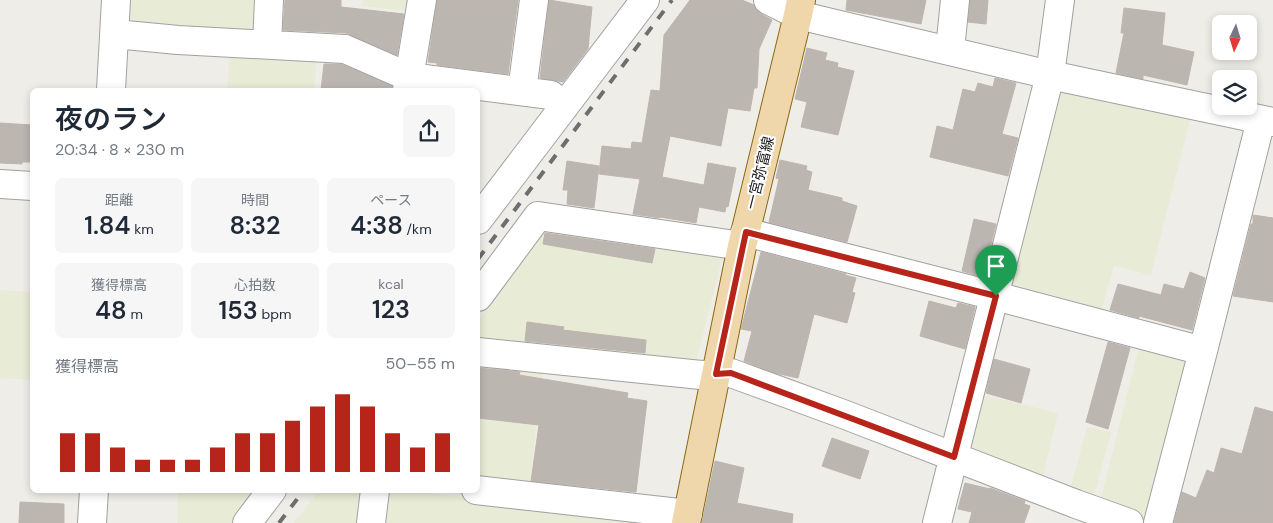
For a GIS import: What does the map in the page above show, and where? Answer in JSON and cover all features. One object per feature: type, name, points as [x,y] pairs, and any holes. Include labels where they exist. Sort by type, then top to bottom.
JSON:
[{"type":"main road","name":"一宮弥富線","points":[[687,518],[744,239],[800,8]]},
{"type":"street","points":[[111,88],[116,0]]},
{"type":"street","points":[[267,44],[270,0]]},
{"type":"street","points":[[408,84],[422,0]]},
{"type":"street","points":[[522,90],[534,0]]},
{"type":"street","points":[[480,214],[645,0]]},
{"type":"street","points":[[768,0],[950,50],[1050,75],[1267,121],[1158,523]]},
{"type":"street","points":[[950,50],[955,0]]},
{"type":"street","points":[[937,523],[996,296],[1050,75],[1060,0]]},
{"type":"street","points":[[115,34],[178,40],[345,49],[408,84],[522,90],[551,95],[564,107]]},
{"type":"street","points":[[0,184],[30,186]]},
{"type":"street","points":[[480,294],[538,216],[744,239],[996,296],[1203,352]]},
{"type":"street","points":[[480,352],[701,375],[731,373],[954,457],[1075,514],[1129,523]]},
{"type":"street","points":[[480,491],[687,518]]},
{"type":"street","points":[[92,523],[94,493]]},
{"type":"street","points":[[247,523],[270,493]]},
{"type":"street","points":[[371,523],[375,493]]},
{"type":"green space","points":[[121,0],[262,0],[260,38],[124,31]]},
{"type":"green space","points":[[363,0],[409,0],[408,11],[362,6]]},
{"type":"green space","points":[[230,48],[317,56],[314,88],[227,88]]},
{"type":"green space","points":[[1054,90],[1190,120],[1151,275],[1114,266],[1099,318],[1006,284]]},
{"type":"green space","points":[[548,225],[724,251],[696,362],[480,346],[480,318]]},
{"type":"green space","points":[[0,290],[30,292],[30,380],[0,378]]},
{"type":"green space","points":[[1141,340],[1194,353],[1153,523],[1100,502]]},
{"type":"green space","points":[[480,360],[543,366],[529,490],[480,483]]},
{"type":"green space","points":[[978,394],[1058,413],[1042,480],[972,455],[963,445]]},
{"type":"green space","points":[[1087,427],[1111,432],[1093,499],[1070,490]]},
{"type":"green space","points":[[178,493],[257,493],[235,523],[177,523]]},
{"type":"green space","points":[[317,493],[362,493],[360,523],[294,523]]},
{"type":"green space","points":[[385,493],[429,493],[664,522],[664,523],[382,523]]},
{"type":"building","points":[[285,0],[341,0],[341,7],[404,14],[397,55],[346,33],[283,30]]},
{"type":"building","points":[[437,0],[518,0],[508,74],[437,65],[437,63],[428,62]]},
{"type":"building","points":[[549,0],[592,7],[588,49],[563,82],[540,78]]},
{"type":"building","points":[[690,0],[742,0],[754,5],[761,14],[772,20],[759,49],[757,88],[754,88],[750,111],[728,108],[721,146],[670,136],[662,177],[704,185],[708,163],[736,168],[728,207],[726,206],[725,212],[699,207],[696,223],[633,214],[640,179],[599,174],[602,146],[631,149],[632,142],[642,143],[651,90],[660,91],[664,35]]},
{"type":"building","points":[[847,0],[926,0],[921,24],[846,10]]},
{"type":"building","points":[[970,0],[988,0],[986,24],[968,22]]},
{"type":"building","points":[[1124,8],[1165,13],[1162,45],[1194,52],[1187,85],[1143,75],[1143,79],[1116,73],[1124,33],[1121,33]]},
{"type":"building","points":[[807,48],[827,53],[825,60],[838,63],[837,67],[854,71],[838,135],[801,127],[807,102],[795,99]]},
{"type":"building","points":[[324,64],[341,64],[392,86],[392,88],[321,88]]},
{"type":"building","points":[[995,78],[1016,83],[1002,134],[1018,138],[1008,176],[930,157],[937,126],[953,130],[963,89],[975,92],[978,83],[993,87]]},
{"type":"building","points":[[0,123],[30,125],[30,162],[22,162],[22,164],[0,163]]},
{"type":"building","points":[[780,160],[807,166],[806,170],[812,172],[808,190],[842,198],[842,201],[857,206],[847,242],[769,222],[779,179],[776,178]]},
{"type":"building","points":[[567,161],[599,166],[594,208],[567,204],[568,190],[563,190]]},
{"type":"building","points":[[1253,215],[1273,218],[1273,302],[1233,296],[1251,224],[1253,224]]},
{"type":"building","points":[[974,219],[996,224],[983,277],[962,271]]},
{"type":"building","points":[[545,233],[655,249],[652,263],[543,244]]},
{"type":"building","points":[[761,252],[856,278],[852,292],[855,293],[847,323],[814,314],[798,378],[775,373],[744,361],[752,331],[741,329]]},
{"type":"building","points":[[1190,272],[1205,278],[1192,330],[1110,310],[1118,284],[1161,295],[1164,284],[1184,289]]},
{"type":"building","points":[[929,301],[956,308],[958,303],[975,307],[965,349],[920,336]]},
{"type":"building","points":[[527,322],[564,327],[563,330],[646,340],[645,353],[525,341]]},
{"type":"building","points":[[1108,342],[1130,348],[1108,429],[1086,422]]},
{"type":"building","points":[[994,359],[1030,369],[1021,403],[986,393]]},
{"type":"building","points":[[480,368],[520,372],[519,375],[628,393],[627,398],[647,401],[636,492],[531,481],[539,425],[480,418]]},
{"type":"building","points":[[1255,407],[1273,412],[1273,523],[1174,523],[1182,492],[1196,498],[1207,470],[1214,473],[1221,448],[1242,454]]},
{"type":"building","points":[[832,438],[869,451],[860,479],[822,466]]},
{"type":"building","points":[[715,461],[744,468],[737,503],[793,514],[792,523],[702,523]]},
{"type":"building","points":[[965,483],[990,488],[1025,501],[1024,504],[1030,506],[1024,523],[969,523],[972,512],[958,509]]},
{"type":"building","points":[[20,502],[64,504],[64,523],[19,523]]},
{"type":"railway","points":[[480,256],[672,0]]},
{"type":"railway","points":[[279,523],[302,493]]},
{"type":"route","points":[[746,232],[996,296],[954,457],[731,373],[716,374],[746,232]]}]
